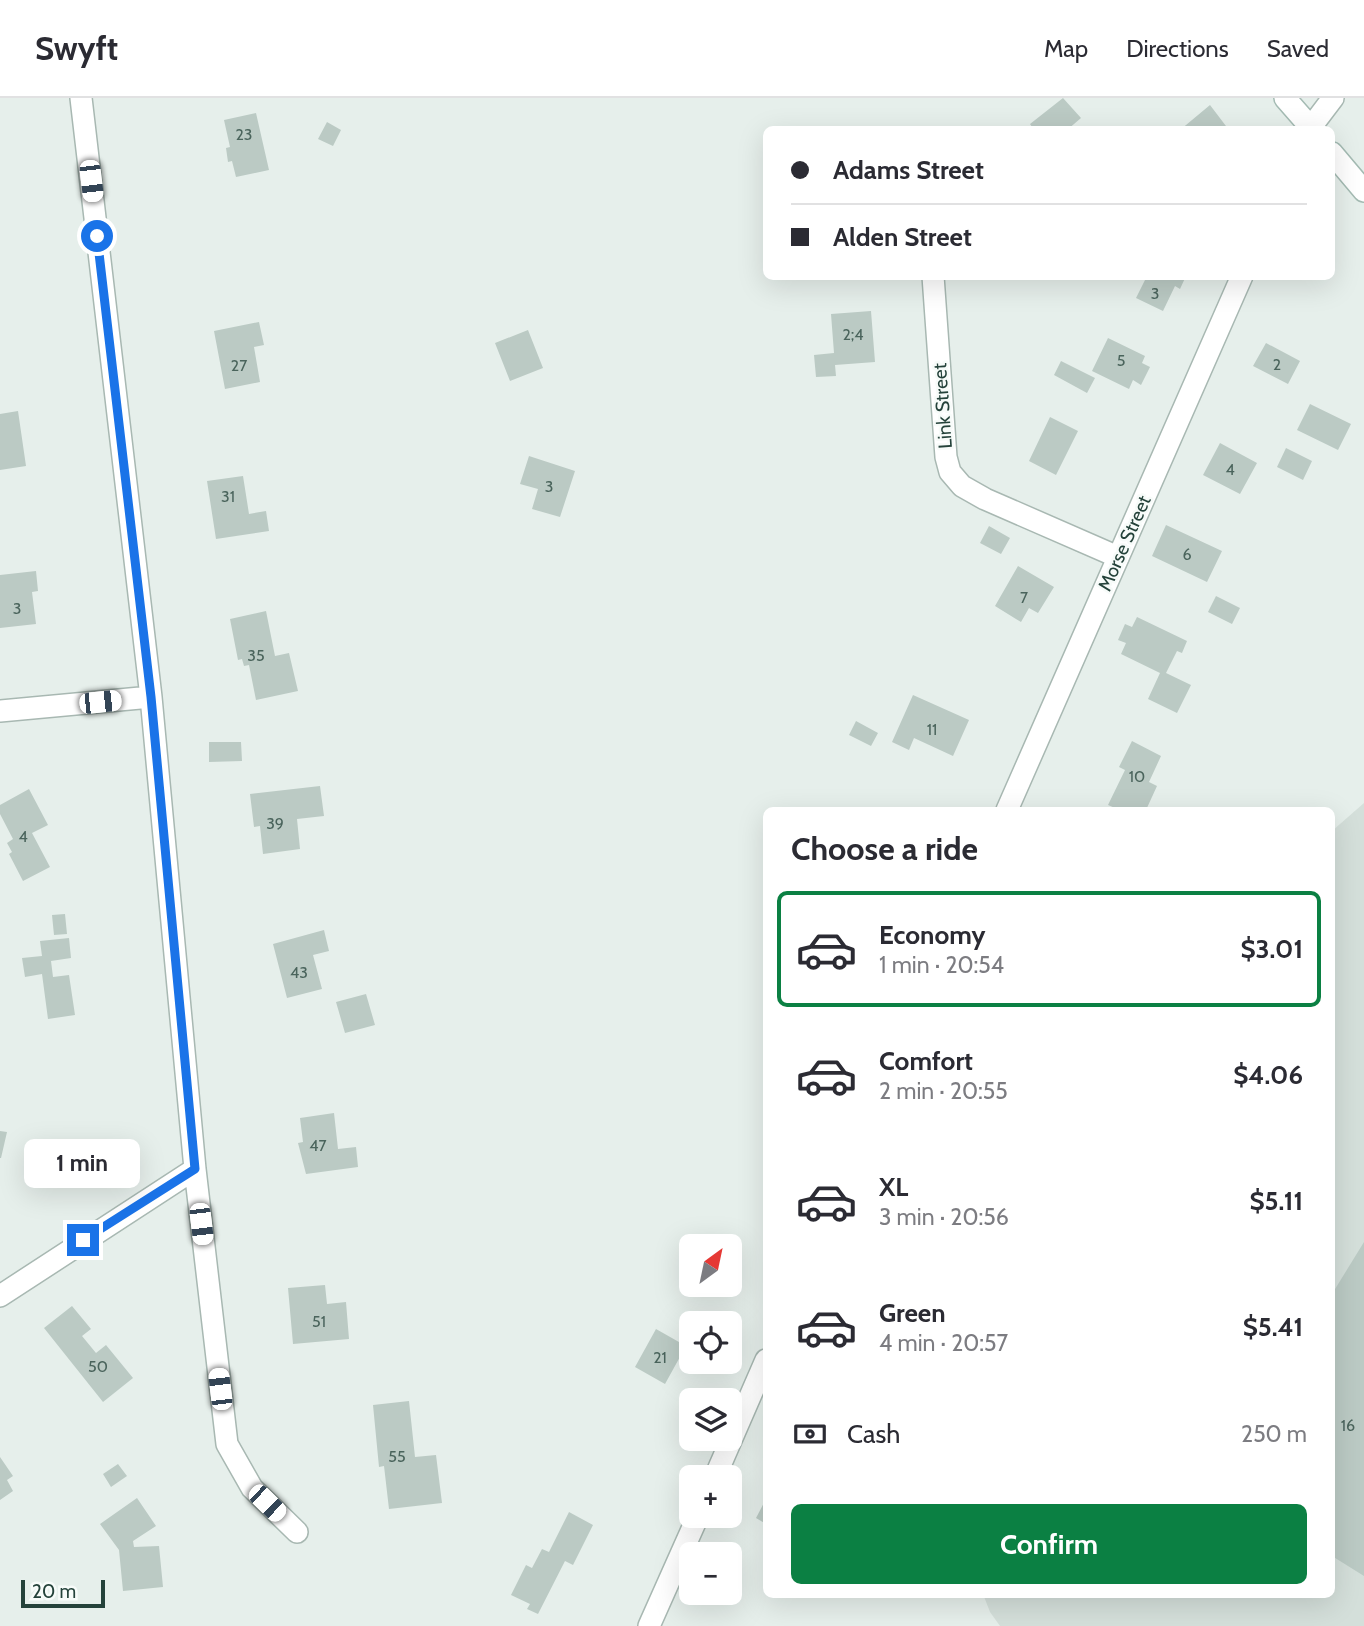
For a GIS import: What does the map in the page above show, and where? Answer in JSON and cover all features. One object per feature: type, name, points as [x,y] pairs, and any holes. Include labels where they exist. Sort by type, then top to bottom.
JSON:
[{"type":"street","points":[[81,98],[151,697],[195,1169],[227,1444],[252,1488],[297,1532]]},
{"type":"street","points":[[1285,98],[1310,126]]},
{"type":"street","points":[[1313,126],[1333,98]]},
{"type":"street","points":[[1335,157],[1364,191]]},
{"type":"street","name":"Link Street","points":[[933,280],[946,457],[950,472],[962,486],[985,499],[1118,557]]},
{"type":"street","name":"Morse Street","points":[[1008,807],[1240,280]]},
{"type":"street","points":[[0,711],[151,697]]},
{"type":"street","points":[[0,1296],[195,1169]]},
{"type":"street","points":[[720,1465],[763,1367]]},
{"type":"street","points":[[649,1626],[693,1528]]},
{"type":"shaded area","points":[[1364,803],[1364,1626],[1000,1626],[985,1598],[1335,1598],[1335,828]]},
{"type":"building","points":[[1063,98],[1081,118],[1072,126],[1030,124]]},
{"type":"building","points":[[1210,105],[1226,126],[1185,126]]},
{"type":"building","points":[[256,113],[269,170],[236,177],[232,161],[228,162],[226,148],[230,147],[224,120]]},
{"type":"building","points":[[327,122],[341,130],[333,146],[318,139]]},
{"type":"building","points":[[1145,280],[1184,280],[1180,289],[1175,286],[1163,311],[1136,298]]},
{"type":"building","points":[[871,311],[875,362],[835,365],[836,376],[816,377],[814,355],[834,353],[831,314]]},
{"type":"building","points":[[259,322],[264,345],[254,347],[260,382],[225,389],[214,331]]},
{"type":"building","points":[[528,330],[543,368],[510,381],[495,343]]},
{"type":"building","points":[[1108,338],[1145,356],[1142,363],[1150,367],[1141,385],[1133,380],[1129,389],[1092,371]]},
{"type":"building","points":[[1266,343],[1300,361],[1288,384],[1253,366]]},
{"type":"building","points":[[1061,361],[1095,378],[1087,393],[1054,375]]},
{"type":"building","points":[[1310,404],[1351,424],[1338,450],[1297,430]]},
{"type":"building","points":[[18,411],[26,466],[0,470],[0,414]]},
{"type":"building","points":[[1050,417],[1078,431],[1056,475],[1029,461]]},
{"type":"building","points":[[1220,443],[1257,463],[1240,494],[1203,475]]},
{"type":"building","points":[[1286,448],[1312,461],[1303,480],[1277,467]]},
{"type":"building","points":[[529,456],[575,471],[560,517],[532,509],[538,489],[520,484]]},
{"type":"building","points":[[243,476],[249,514],[266,511],[269,531],[216,539],[207,481]]},
{"type":"building","points":[[1166,525],[1222,551],[1207,582],[1152,556]]},
{"type":"building","points":[[989,526],[1010,538],[1001,554],[980,543]]},
{"type":"building","points":[[1018,566],[1054,587],[1038,613],[1029,608],[1021,622],[995,606]]},
{"type":"building","points":[[36,571],[38,591],[32,592],[36,624],[0,628],[0,575]]},
{"type":"building","points":[[1216,596],[1240,608],[1232,624],[1208,612]]},
{"type":"building","points":[[266,611],[275,656],[289,653],[298,691],[256,700],[249,665],[244,666],[242,659],[238,660],[230,619]]},
{"type":"building","points":[[1137,617],[1187,641],[1182,653],[1177,651],[1166,673],[1191,685],[1177,713],[1148,699],[1160,673],[1121,654],[1126,643],[1118,640],[1125,624],[1132,627]]},
{"type":"building","points":[[913,695],[969,720],[953,756],[914,738],[909,750],[892,742]]},
{"type":"building","points":[[856,721],[878,733],[871,746],[849,735]]},
{"type":"building","points":[[1132,741],[1161,756],[1149,782],[1157,786],[1147,807],[1108,805],[1125,770],[1119,767]]},
{"type":"building","points":[[209,742],[241,742],[242,761],[209,762]]},
{"type":"building","points":[[320,786],[324,816],[297,819],[300,849],[263,854],[260,826],[254,827],[250,794]]},
{"type":"building","points":[[29,789],[48,825],[32,833],[50,867],[23,881],[9,854],[12,852],[7,843],[13,839],[0,814],[0,805]]},
{"type":"building","points":[[65,914],[67,934],[54,935],[52,915]]},
{"type":"building","points":[[324,930],[329,951],[313,955],[322,989],[287,998],[273,944]]},
{"type":"building","points":[[69,938],[71,958],[51,961],[53,977],[69,975],[75,1015],[48,1019],[42,974],[25,977],[22,958],[42,956],[40,941]]},
{"type":"building","points":[[366,994],[375,1025],[345,1033],[336,1002]]},
{"type":"building","points":[[334,1113],[338,1149],[356,1147],[358,1167],[306,1174],[298,1143],[303,1142],[300,1118]]},
{"type":"building","points":[[0,1131],[7,1132],[1,1158],[0,1158]]},
{"type":"building","points":[[1364,1242],[1364,1576],[1335,1558],[1335,1289]]},
{"type":"building","points":[[325,1285],[327,1304],[346,1302],[349,1339],[293,1344],[288,1288]]},
{"type":"building","points":[[72,1306],[91,1329],[82,1336],[96,1353],[106,1345],[133,1378],[103,1402],[44,1328]]},
{"type":"building","points":[[656,1329],[679,1342],[679,1359],[665,1384],[635,1367]]},
{"type":"building","points":[[409,1401],[415,1457],[436,1455],[442,1503],[389,1509],[384,1466],[379,1467],[373,1405]]},
{"type":"building","points":[[0,1457],[13,1476],[7,1480],[13,1491],[0,1500]]},
{"type":"building","points":[[118,1464],[127,1476],[111,1487],[103,1474]]},
{"type":"building","points":[[137,1498],[156,1526],[133,1541],[134,1547],[159,1546],[163,1587],[123,1591],[119,1550],[100,1524]]},
{"type":"building","points":[[763,1505],[763,1522],[756,1518]]},
{"type":"building","points":[[569,1512],[593,1525],[573,1565],[565,1561],[538,1614],[527,1609],[530,1604],[511,1595],[526,1565],[532,1568],[542,1549],[549,1552]]},
{"type":"route","points":[[83,1240],[195,1169],[151,697],[97,236]]}]
